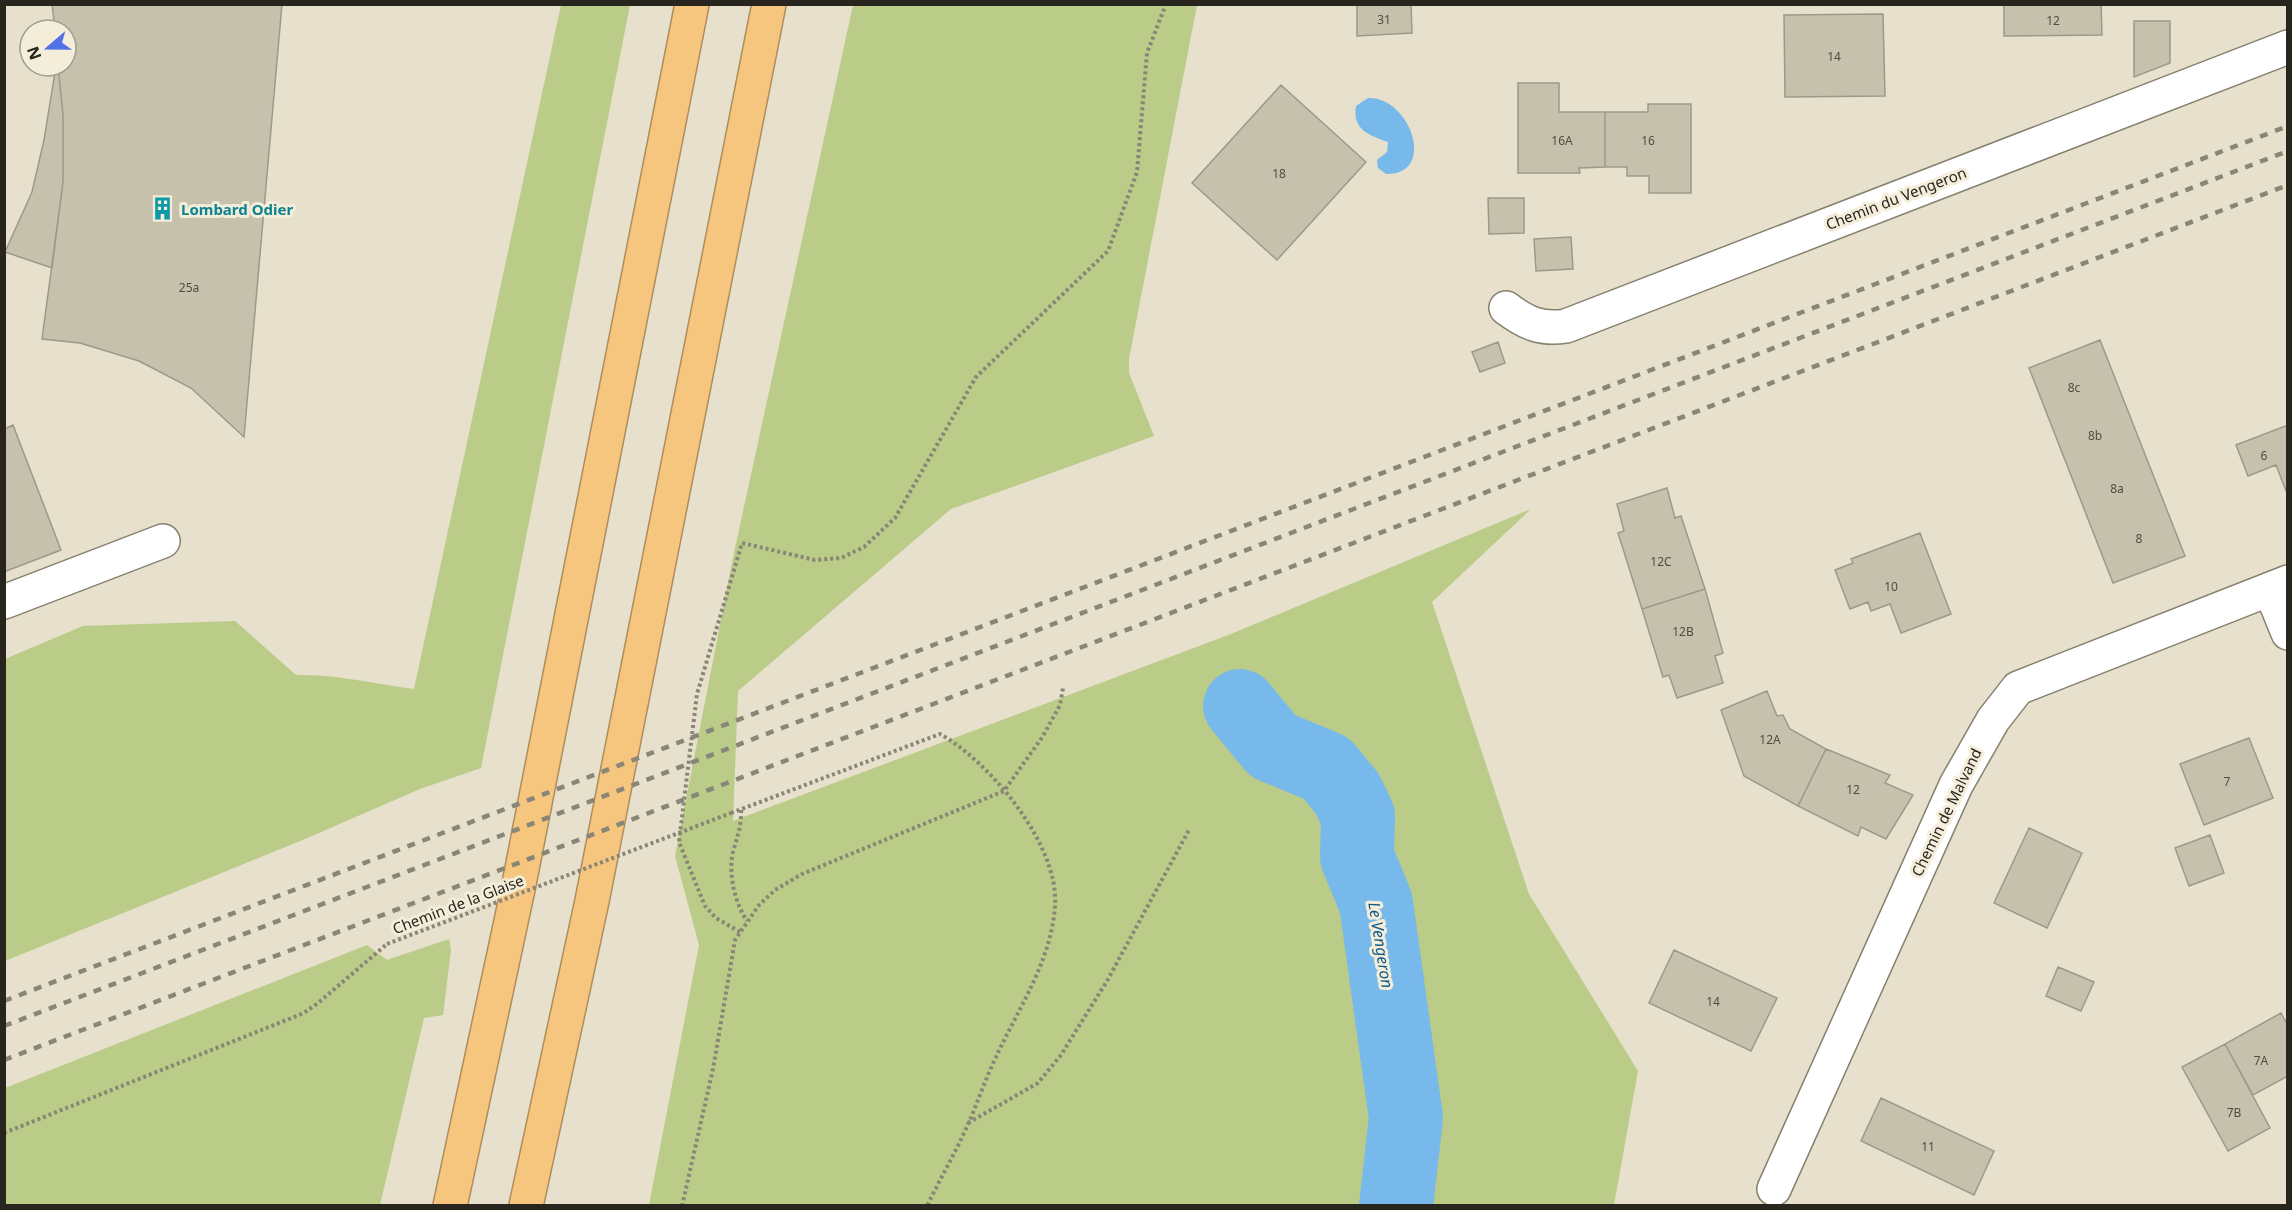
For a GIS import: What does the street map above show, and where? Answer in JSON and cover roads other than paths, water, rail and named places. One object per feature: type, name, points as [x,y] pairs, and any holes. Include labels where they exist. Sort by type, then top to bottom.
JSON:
[{"type":"highway","points":[[450,1206],[518,889],[693,4]]},
{"type":"highway","points":[[526,1206],[592,901],[769,4]]},
{"type":"street","name":"Chemin du Vengeron","points":[[1506,308],[1530,324],[1542,327],[1566,326],[2288,47]]},
{"type":"street","points":[[4,602],[163,541]]},
{"type":"street","name":"Chemin de Malvand","points":[[1774,1189],[1956,785],[1993,720],[2018,688],[2279,585],[2288,633]]},
{"type":"water","points":[[1368,98],[1383,101],[1396,109],[1406,121],[1414,150],[1411,162],[1402,171],[1386,174],[1378,168],[1377,160],[1387,152],[1388,142],[1363,130],[1355,114],[1356,106]]},
{"type":"waterway","name":"Le Vengeron","points":[[1240,706],[1273,746],[1326,768],[1347,793],[1358,816],[1357,857],[1376,903],[1406,1118],[1396,1206]]},
{"type":"railway","points":[[4,1001],[2288,126]]},
{"type":"railway","points":[[4,1026],[2288,151]]},
{"type":"railway","points":[[4,1060],[2288,185]]},
{"type":"place","name":"Lombard Odier","points":[[163,209]]}]
